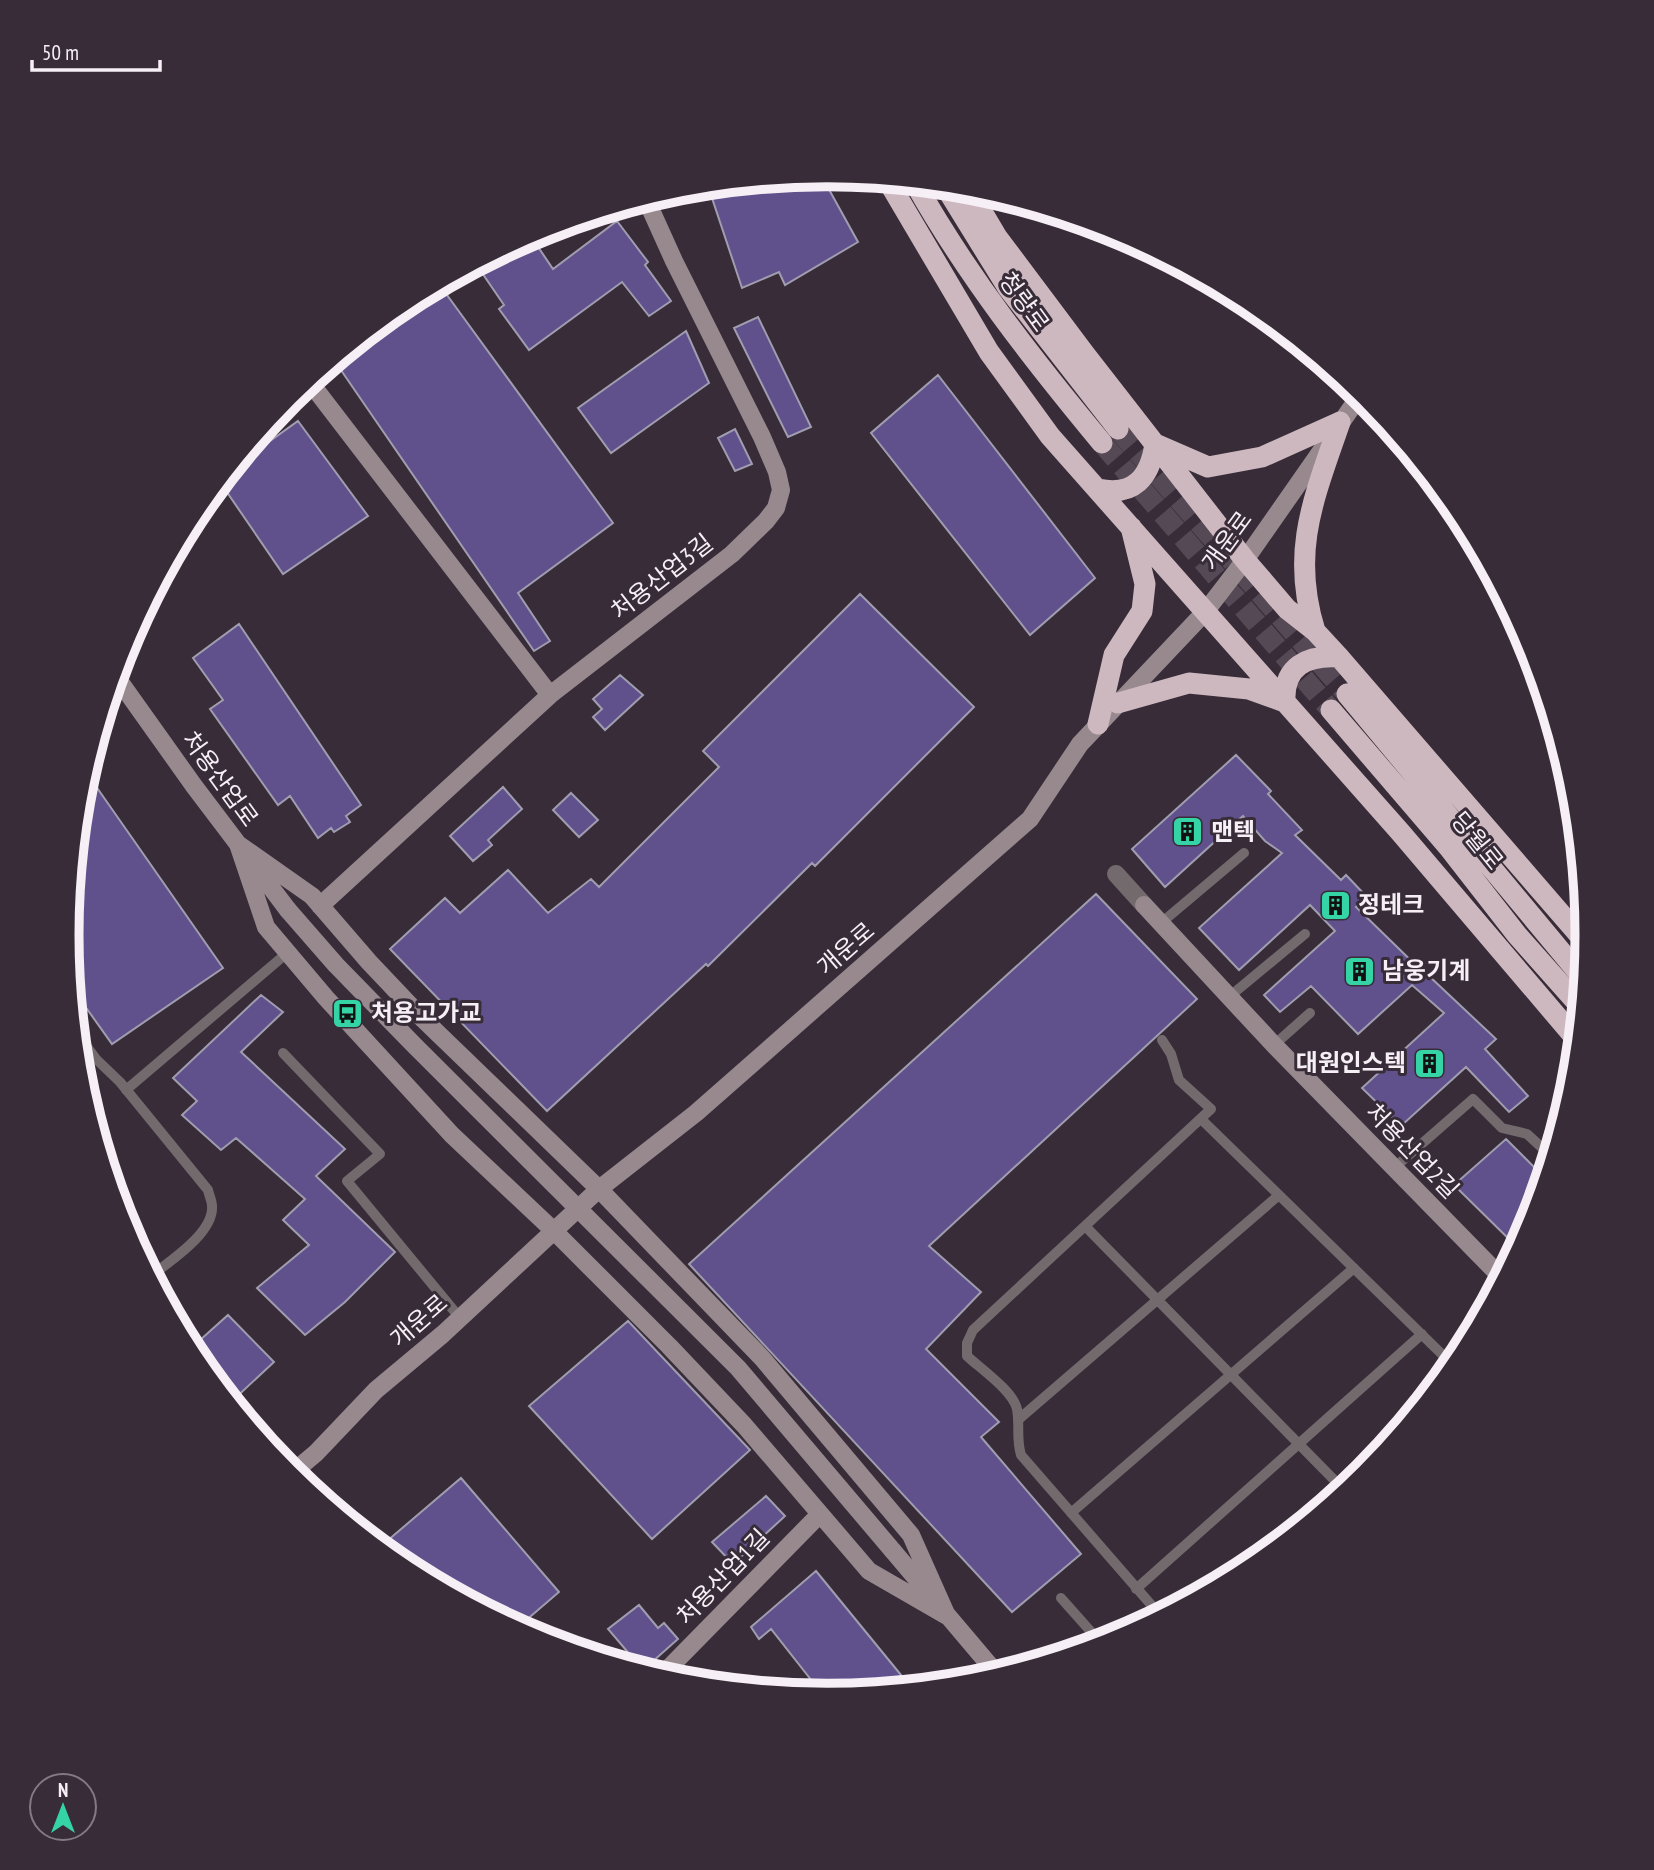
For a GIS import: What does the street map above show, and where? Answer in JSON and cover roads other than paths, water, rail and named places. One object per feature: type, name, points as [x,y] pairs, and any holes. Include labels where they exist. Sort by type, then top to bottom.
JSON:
[{"type":"highway","points":[[893,190],[989,352],[1050,436],[1401,833],[1569,1031]]},
{"type":"highway","name":"청량로","points":[[921,193],[951,244],[1000,315],[1110,436],[1008,288],[952,198]]},
{"type":"highway","points":[[976,202],[997,237],[1245,560],[1287,609],[1315,631],[1339,657],[1575,930]]},
{"type":"highway","points":[[1155,444],[1208,467],[1262,457],[1340,422]]},
{"type":"highway","points":[[1315,631],[1307,605],[1303,560],[1313,503],[1340,422]]},
{"type":"highway","points":[[1098,489],[1111,492],[1139,482],[1153,460],[1155,444]]},
{"type":"highway","points":[[1098,724],[1114,655],[1142,611],[1144,584],[1130,525]]},
{"type":"highway","points":[[1285,702],[1284,689],[1289,676],[1298,666],[1324,656],[1339,657]]},
{"type":"highway","points":[[1118,704],[1189,683],[1249,689],[1285,702]]},
{"type":"highway","name":"당월로","points":[[1347,694],[1574,968]]},
{"type":"highway","name":"당월로","points":[[1331,710],[1450,849],[1517,936],[1573,998]]},
{"type":"main road","name":"처용산업3길","points":[[320,906],[550,695],[732,554],[776,508],[781,490],[777,472],[650,208]]},
{"type":"main road","points":[[316,389],[550,695]]},
{"type":"main road","name":"개운로","points":[[300,1466],[376,1390],[460,1318],[599,1189],[696,1113],[1030,819],[1080,744],[1205,612],[1245,560],[1354,404]]},
{"type":"main road","name":"처용산업로","points":[[122,684],[288,910],[336,965],[738,1368],[947,1616]]},
{"type":"main road","points":[[238,844],[312,896],[422,1019],[599,1189],[762,1359],[911,1535],[947,1616],[989,1665]]},
{"type":"main road","points":[[238,844],[266,927],[326,998],[452,1135],[554,1231],[744,1425],[869,1571],[947,1616]]},
{"type":"main road","name":"처용산업2길","points":[[1144,905],[1274,1045],[1495,1271]]},
{"type":"main road","name":"처용산업1길","points":[[670,1666],[820,1514]]},
{"type":"street","points":[[1115,874],[1144,905]]},
{"type":"lane","points":[[1160,923],[1244,853]]},
{"type":"lane","points":[[1229,997],[1305,934]]},
{"type":"lane","points":[[126,1090],[287,953]]},
{"type":"lane","points":[[1274,1045],[1310,1013]]},
{"type":"lane","points":[[1154,1608],[1021,1455],[1017,1442],[1018,1420],[1013,1399],[967,1356],[967,1343],[973,1331],[1211,1110],[1179,1080],[1171,1055],[1162,1040]]},
{"type":"lane","points":[[87,1047],[208,1190],[212,1207],[209,1223],[194,1241],[158,1270]]},
{"type":"lane","points":[[283,1053],[380,1154],[347,1181],[460,1318]]},
{"type":"lane","points":[[1394,1168],[1473,1099],[1502,1128],[1527,1133],[1544,1149]]},
{"type":"lane","points":[[1201,1119],[1445,1357]]},
{"type":"lane","points":[[1018,1420],[1279,1195]]},
{"type":"lane","points":[[1086,1227],[1337,1482]]},
{"type":"lane","points":[[1071,1513],[1354,1268]]},
{"type":"lane","points":[[1136,1589],[1422,1334]]},
{"type":"lane","points":[[1061,1598],[1093,1634]]},
{"type":"tunnel","points":[[1118,429],[1347,694]]},
{"type":"tunnel","points":[[1102,443],[1331,710]]},
{"type":"place","name":"맨텍","points":[[1188,832]]},
{"type":"place","name":"정테크","points":[[1335,905]]},
{"type":"place","name":"남웅기계","points":[[1359,971]]},
{"type":"place","name":"처용고가교","points":[[348,1013]]},
{"type":"place","name":"대원인스텍","points":[[1429,1063]]}]
